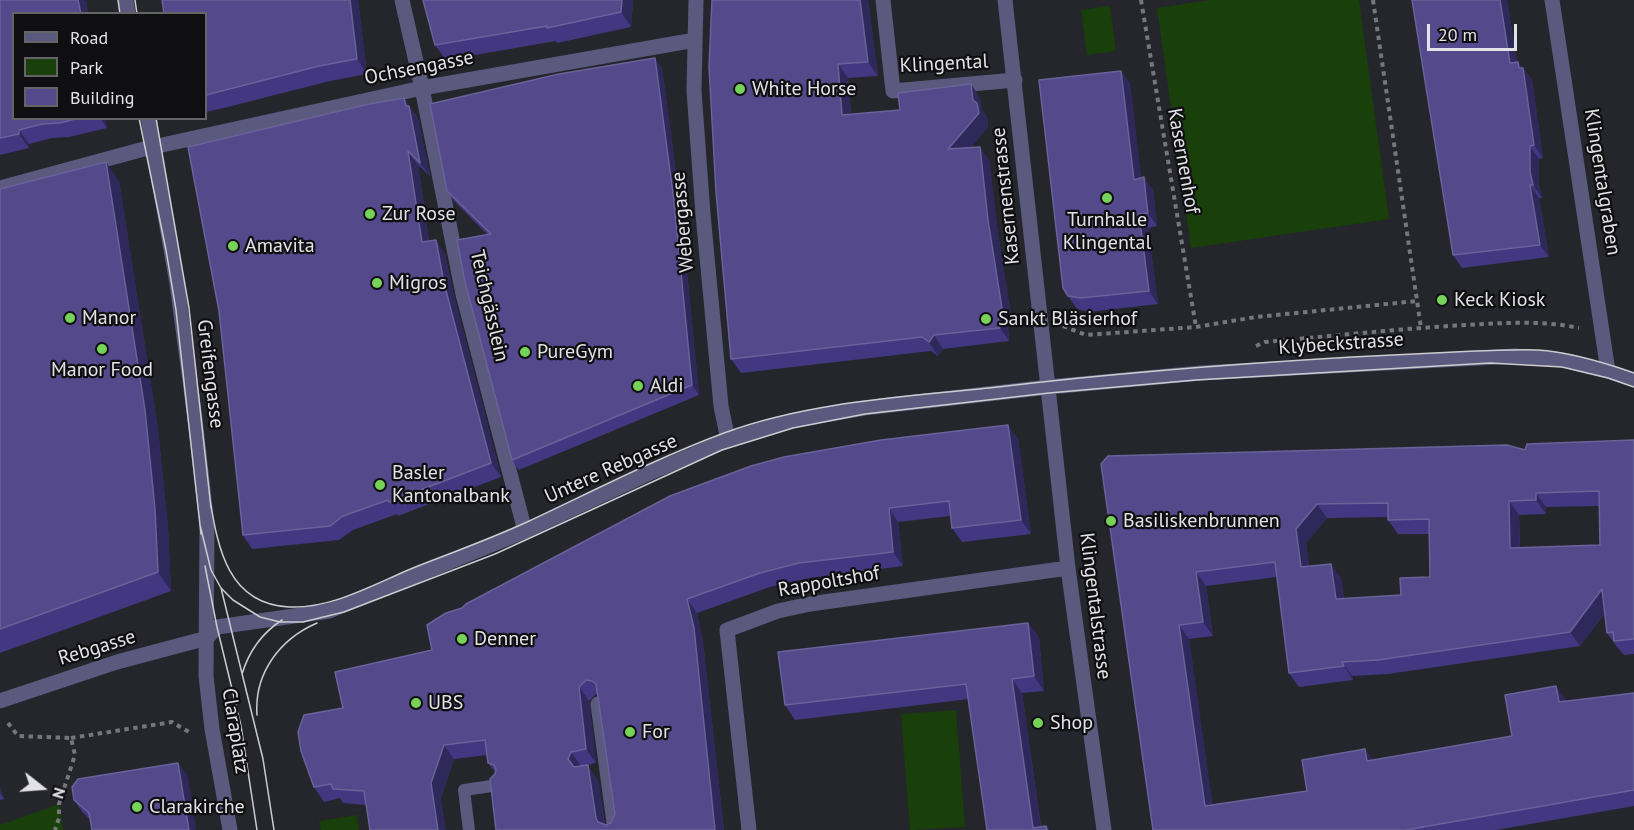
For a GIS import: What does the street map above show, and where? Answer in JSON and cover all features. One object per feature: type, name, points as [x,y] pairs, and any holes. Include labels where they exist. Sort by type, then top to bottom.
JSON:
[{"type":"street","name":"Teichgässlein","points":[[402,0],[463,294],[525,531]]},
{"type":"street","name":"Webergasse","points":[[696,0],[694,91],[721,406],[728,440]]},
{"type":"street","name":"Klingental","points":[[883,0],[893,91],[1015,80]]},
{"type":"street","name":"Kasernenstrasse","points":[[1005,0],[1049,387]]},
{"type":"street","name":"Klingentalgraben","points":[[1552,0],[1608,371]]},
{"type":"street","name":"Ochsengasse","points":[[0,188],[152,148],[422,88],[695,40]]},
{"type":"street","name":"Greifengasse","points":[[148,120],[177,284],[195,419],[207,525],[207,638]]},
{"type":"street","name":"Klybeckstrasse","points":[[1049,387],[1201,373],[1515,356],[1563,360],[1634,380]]},
{"type":"street","name":"Untere Rebgasse","points":[[207,638],[217,627],[329,610],[525,531],[654,471],[728,440],[790,421],[837,412],[1049,387]]},
{"type":"street","name":"Klingentalstrasse","points":[[1049,387],[1068,568],[1104,830]]},
{"type":"street","name":"Rappoltshof","points":[[749,830],[727,630],[778,611],[810,604],[1068,568]]},
{"type":"street","name":"Rebgasse","points":[[0,701],[117,662],[207,638]]},
{"type":"street","name":"Claraplatz","points":[[207,638],[207,687],[212,729],[230,830]]},
{"type":"street","points":[[598,704],[601,770],[615,830]]},
{"type":"lane","points":[[469,830],[464,790],[498,785]]},
{"type":"path","name":"Kasernenhof","points":[[1141,0],[1196,327]]},
{"type":"path","points":[[1372,0],[1421,327]]},
{"type":"path","points":[[1042,324],[1063,326],[1086,335],[1196,327],[1256,316],[1417,301]]},
{"type":"path","points":[[1255,346],[1265,342],[1421,327],[1517,323],[1565,325],[1603,333]]},
{"type":"path","points":[[4,717],[18,736],[71,738],[172,722],[190,732]]},
{"type":"path","points":[[55,830],[59,818],[58,804],[75,754],[71,738]]},
{"type":"green space","points":[[1211,0],[1359,0],[1389,219],[1191,248],[1157,8]]},
{"type":"green space","points":[[1110,6],[1116,51],[1087,55],[1081,10]]},
{"type":"green space","points":[[956,710],[965,827],[910,830],[901,714]]},
{"type":"green space","points":[[59,804],[63,830],[0,830],[0,825]]},
{"type":"green space","points":[[357,815],[359,830],[321,830],[319,821]]},
{"type":"building","points":[[0,0],[78,0],[81,12],[12,12],[12,120],[71,120],[42,124],[19,130],[19,134],[0,138]]},
{"type":"building","points":[[162,0],[350,0],[357,59],[319,66],[207,95],[207,12],[164,12]]},
{"type":"building","points":[[423,0],[622,0],[621,12],[547,28],[547,26],[435,45]]},
{"type":"building","points":[[712,0],[860,0],[868,62],[838,64],[842,115],[900,110],[898,93],[971,84],[973,100],[977,103],[979,113],[948,149],[980,147],[988,220],[1002,308],[998,313],[1000,328],[934,335],[929,342],[922,337],[731,359],[716,192],[709,67]]},
{"type":"building","points":[[1412,0],[1500,0],[1510,63],[1518,62],[1519,68],[1523,68],[1534,145],[1530,146],[1530,172],[1533,185],[1530,185],[1540,245],[1453,255]]},
{"type":"building","points":[[655,58],[674,201],[692,385],[512,460],[465,282],[457,240],[491,234],[447,191],[430,104],[559,74]]},
{"type":"building","name":"Turnhalle Klingental","points":[[1121,71],[1134,180],[1144,177],[1148,213],[1139,214],[1149,291],[1080,298],[1068,296],[1063,288],[1039,80]]},
{"type":"building","points":[[404,98],[406,106],[409,106],[420,163],[408,151],[422,242],[436,240],[444,283],[491,463],[389,502],[388,500],[343,516],[330,526],[243,535],[219,311],[188,147],[369,104]]},
{"type":"building","points":[[106,162],[145,410],[155,509],[158,572],[0,629],[0,189]]},
{"type":"building","points":[[1008,425],[1021,520],[952,528],[949,501],[889,508],[893,552],[799,563],[760,573],[687,599],[694,628],[715,830],[496,830],[490,779],[496,770],[494,765],[488,763],[485,740],[444,745],[431,783],[438,830],[370,830],[364,791],[333,789],[331,784],[314,787],[301,751],[298,732],[304,715],[343,708],[335,672],[432,650],[427,625],[670,496],[751,466],[784,457],[881,440]],"holes":[[[586,680],[596,684],[615,814],[611,823],[606,825],[598,822],[596,818],[588,765],[574,767],[568,759],[571,752],[586,749],[579,687]]]},
{"type":"building","points":[[1634,440],[1634,639],[1614,641],[1613,632],[1607,633],[1602,589],[1570,632],[1378,660],[1342,662],[1344,666],[1289,673],[1275,562],[1196,572],[1203,622],[1179,625],[1205,806],[1307,791],[1302,760],[1365,749],[1367,761],[1512,736],[1505,695],[1556,686],[1559,702],[1634,693],[1634,790],[1406,830],[1153,830],[1101,464],[1108,456],[1507,445],[1525,450],[1527,444]],"holes":[[[1599,491],[1600,545],[1510,548],[1509,501],[1536,500],[1536,493]],[[1388,503],[1388,520],[1429,519],[1430,577],[1400,578],[1401,595],[1336,599],[1331,564],[1301,567],[1296,529],[1317,504]]]},
{"type":"building","points":[[1028,623],[1034,676],[1012,679],[1033,828],[1046,826],[1047,830],[987,830],[966,684],[785,705],[778,652]]},
{"type":"building","name":"Clarakirche","points":[[178,763],[189,830],[92,830],[89,813],[74,800],[72,787],[78,779]]},
{"type":"tram line","points":[[118,0],[120,12]]},
{"type":"tram line","points":[[135,0],[137,12]]},
{"type":"tram line","points":[[139,120],[176,310],[201,534]]},
{"type":"tram line","points":[[156,120],[189,308],[211,508]]},
{"type":"tram line","points":[[210,500],[222,554],[239,584],[252,596],[268,604],[305,607],[337,600],[499,534],[650,464],[724,433],[757,422],[825,407],[1174,369],[1475,351],[1549,351],[1586,358],[1634,373]]},
{"type":"tram line","points":[[200,525],[211,570],[221,588],[233,600],[260,617],[280,622],[303,622],[344,612],[495,554],[722,450],[793,428],[865,414],[1049,393],[1196,380],[1490,363],[1562,367],[1634,387]]},
{"type":"tram line","points":[[205,566],[241,726],[257,830]]},
{"type":"tram line","points":[[221,588],[263,759],[274,830]]},
{"type":"tram line","points":[[242,674],[257,643],[282,620]]},
{"type":"tram line","points":[[257,715],[260,685],[272,659],[292,638],[317,623]]},
{"type":"place","name":"White Horse","points":[[740,89]]},
{"type":"place","name":"Turnhalle Klingental","points":[[1107,198]]},
{"type":"place","name":"Zur Rose","points":[[370,214]]},
{"type":"place","name":"Amavita","points":[[233,246]]},
{"type":"place","name":"Migros","points":[[377,283]]},
{"type":"place","name":"Keck Kiosk","points":[[1442,300]]},
{"type":"place","name":"Manor","points":[[70,318]]},
{"type":"place","name":"Sankt Bläsierhof","points":[[986,319]]},
{"type":"place","name":"Manor Food","points":[[102,349]]},
{"type":"place","name":"PureGym","points":[[525,352]]},
{"type":"place","name":"Aldi","points":[[638,386]]},
{"type":"place","name":"Basler Kantonalbank","points":[[380,485]]},
{"type":"place","name":"Basiliskenbrunnen","points":[[1111,521]]},
{"type":"place","name":"Denner","points":[[462,639]]},
{"type":"place","name":"UBS","points":[[416,703]]},
{"type":"place","name":"Shop","points":[[1038,723]]},
{"type":"place","name":"For","points":[[630,732]]},
{"type":"place","name":"Clarakirche","points":[[137,807]]}]
